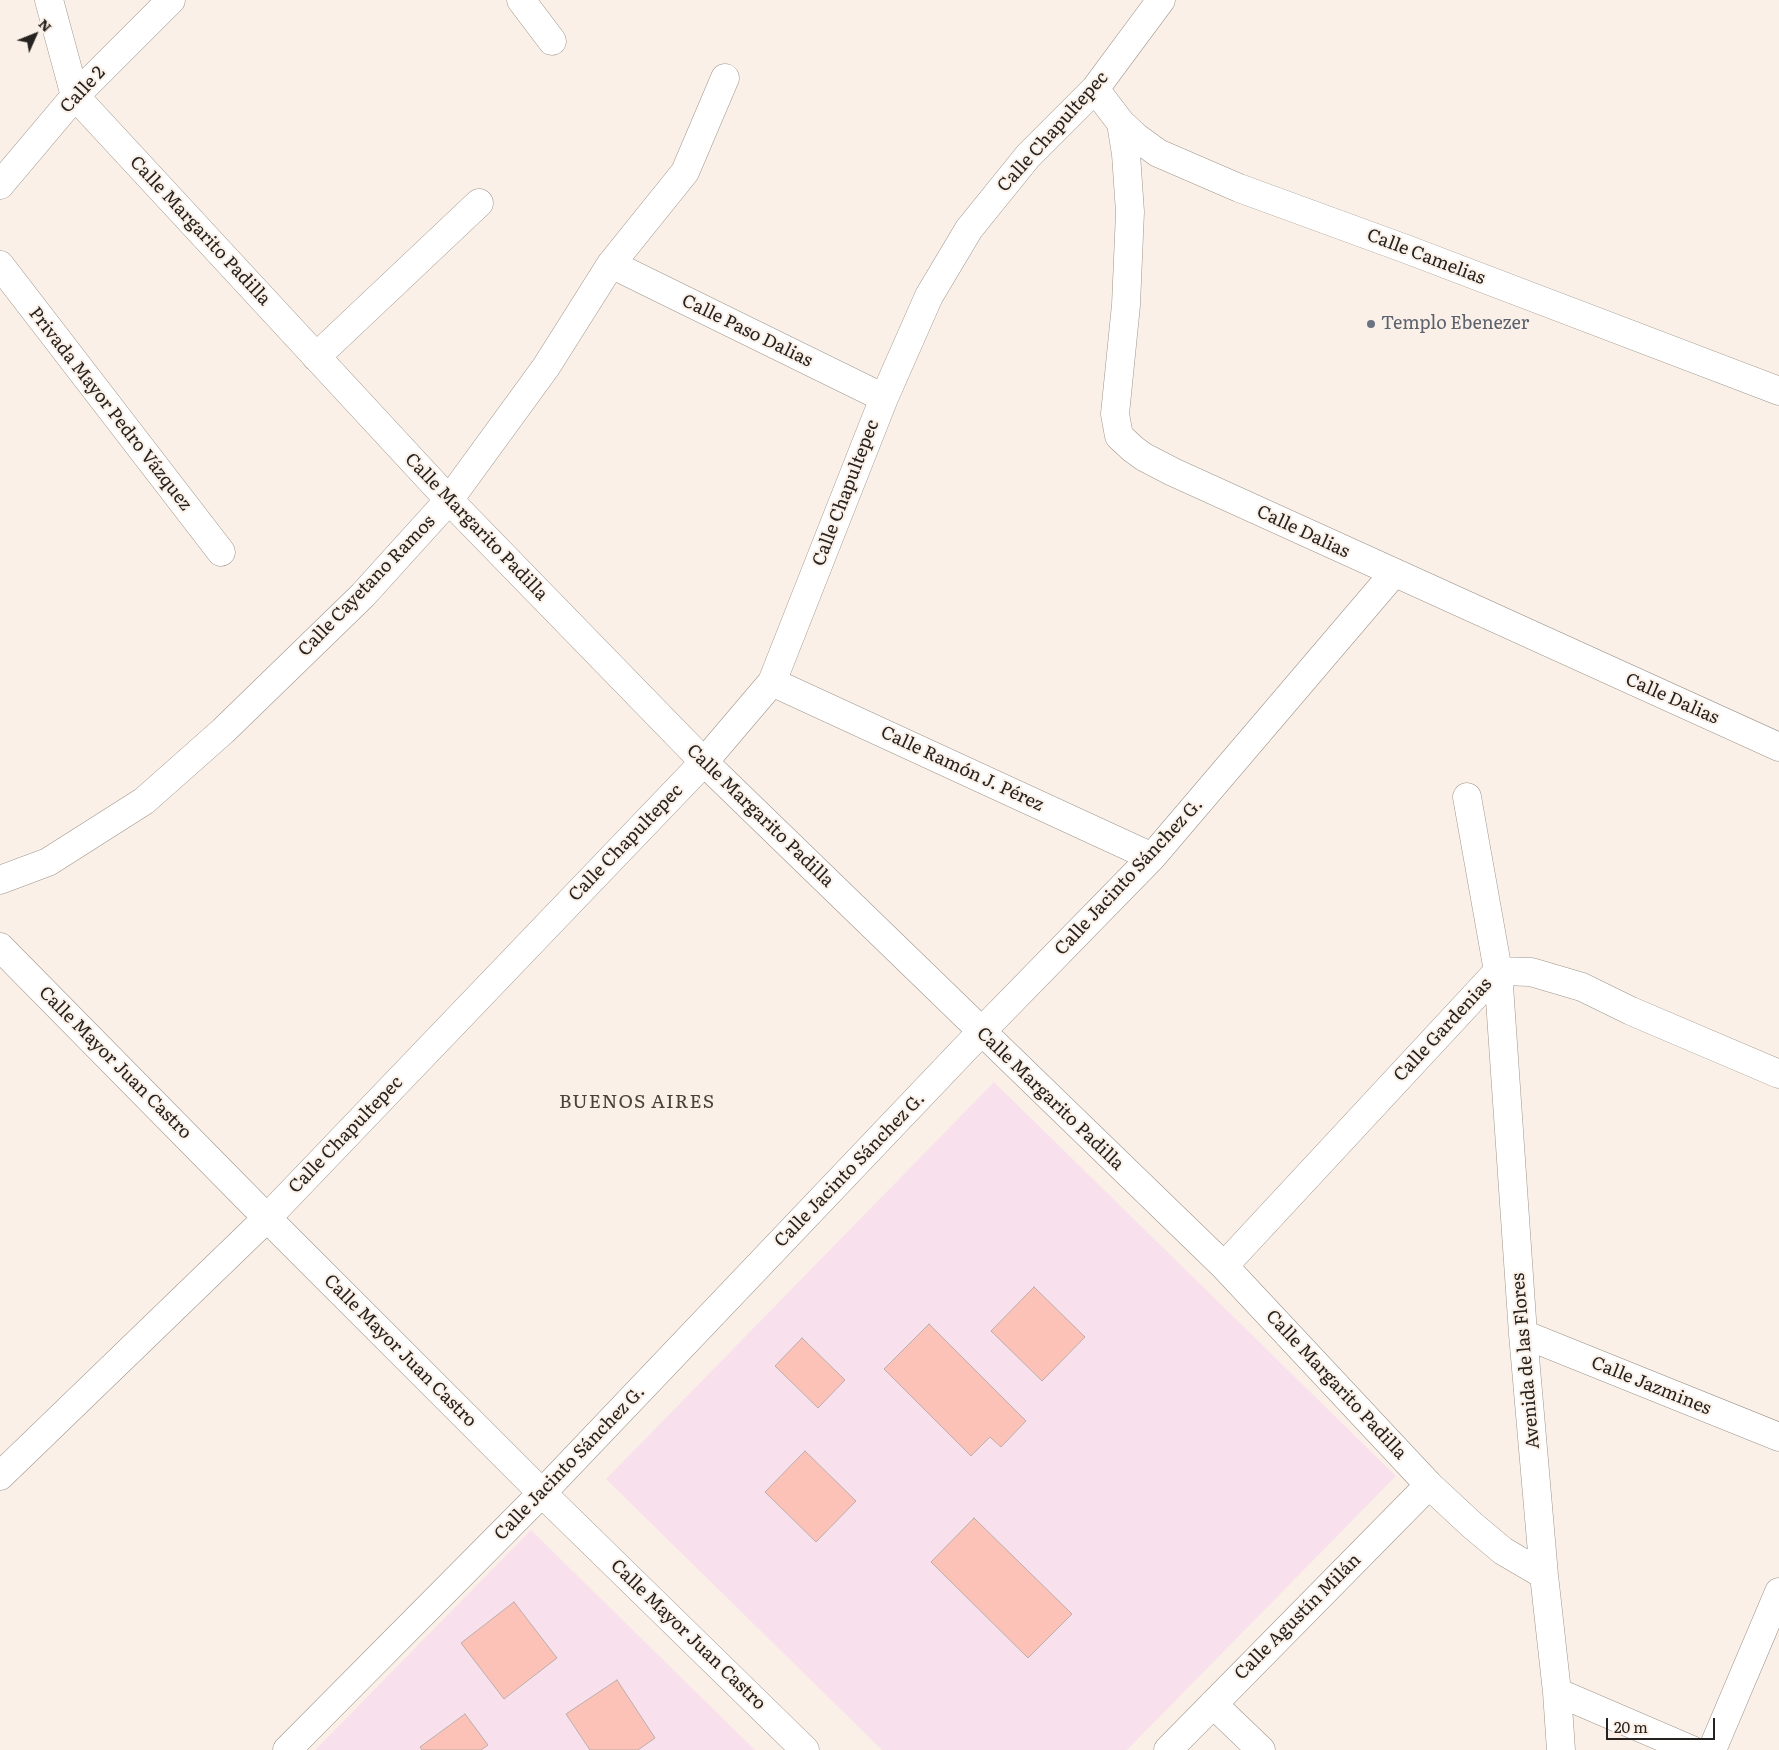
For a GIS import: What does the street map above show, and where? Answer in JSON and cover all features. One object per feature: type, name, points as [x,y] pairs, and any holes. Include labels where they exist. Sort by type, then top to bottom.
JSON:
[{"type":"street","name":"Calle Margarito Padilla","points":[[49,0],[75,96],[449,500],[704,762],[1224,1266],[1429,1485],[1503,1551],[1544,1575]]},
{"type":"street","name":"Calle 2","points":[[0,185],[75,96],[171,0]]},
{"type":"street","points":[[521,0],[552,41]]},
{"type":"street","name":"Calle Chapultepec","points":[[0,1476],[267,1218],[704,762],[772,682],[884,398],[930,296],[969,229],[1028,156],[1095,89],[1160,0]]},
{"type":"street","name":"Calle Cayetano Ramos","points":[[0,880],[48,862],[144,801],[223,731],[363,595],[449,500],[546,367],[610,264],[684,172],[725,78]]},
{"type":"street","name":"Calle Camelias","points":[[1095,89],[1121,124],[1158,153],[1239,188],[1779,391]]},
{"type":"street","name":"Calle Dalias","points":[[1121,124],[1126,154],[1130,212],[1126,305],[1115,414],[1119,436],[1144,457],[1173,472],[1779,747]]},
{"type":"street","points":[[316,357],[479,203]]},
{"type":"street","name":"Calle Paso Dalias","points":[[610,264],[884,398]]},
{"type":"street","name":"Privada Mayor Pedro Vázquez","points":[[0,265],[221,552]]},
{"type":"street","name":"Calle Jacinto Sánchez G.","points":[[286,1750],[542,1493],[981,1032],[1152,857],[1394,573]]},
{"type":"street","name":"Calle Ramón J. Pérez","points":[[772,682],[1152,857]]},
{"type":"street","name":"Avenida de las Flores","points":[[1467,797],[1498,971],[1523,1334],[1544,1575],[1558,1692],[1562,1750]]},
{"type":"street","name":"Calle Mayor Juan Castro","points":[[0,947],[542,1493],[805,1750]]},
{"type":"street","name":"Calle Gardenias","points":[[1224,1266],[1498,971],[1531,972],[1582,987],[1779,1074]]},
{"type":"street","name":"Calle Jazmines","points":[[1523,1334],[1779,1437]]},
{"type":"street","name":"Calle Agustín Milán","points":[[1168,1750],[1429,1485]]},
{"type":"street","points":[[1712,1750],[1779,1592]]},
{"type":"street","points":[[1558,1692],[1692,1750]]},
{"type":"street","points":[[1213,1704],[1261,1750]]},
{"type":"shaded area","points":[[994,1082],[1396,1476],[1127,1750],[882,1750],[606,1479]]},
{"type":"shaded area","points":[[531,1530],[755,1750],[315,1750]]},
{"type":"building","points":[[1034,1287],[1085,1337],[1042,1381],[991,1331]]},
{"type":"building","points":[[929,1324],[1026,1421],[1001,1447],[990,1437],[971,1456],[884,1369]]},
{"type":"building","points":[[802,1338],[845,1380],[818,1408],[775,1366]]},
{"type":"building","points":[[805,1451],[856,1501],[816,1542],[765,1492]]},
{"type":"building","points":[[974,1518],[1072,1614],[1028,1658],[931,1562]]},
{"type":"building","points":[[514,1602],[557,1658],[504,1699],[461,1643]]},
{"type":"building","points":[[617,1680],[655,1738],[638,1750],[590,1750],[566,1714]]},
{"type":"building","points":[[465,1714],[488,1745],[481,1750],[422,1750],[420,1747]]},
{"type":"place","name":"Templo Ebenezer","points":[[1371,324]]},
{"type":"district","name":"BUENOS AIRES","points":[[637,1102]]}]
